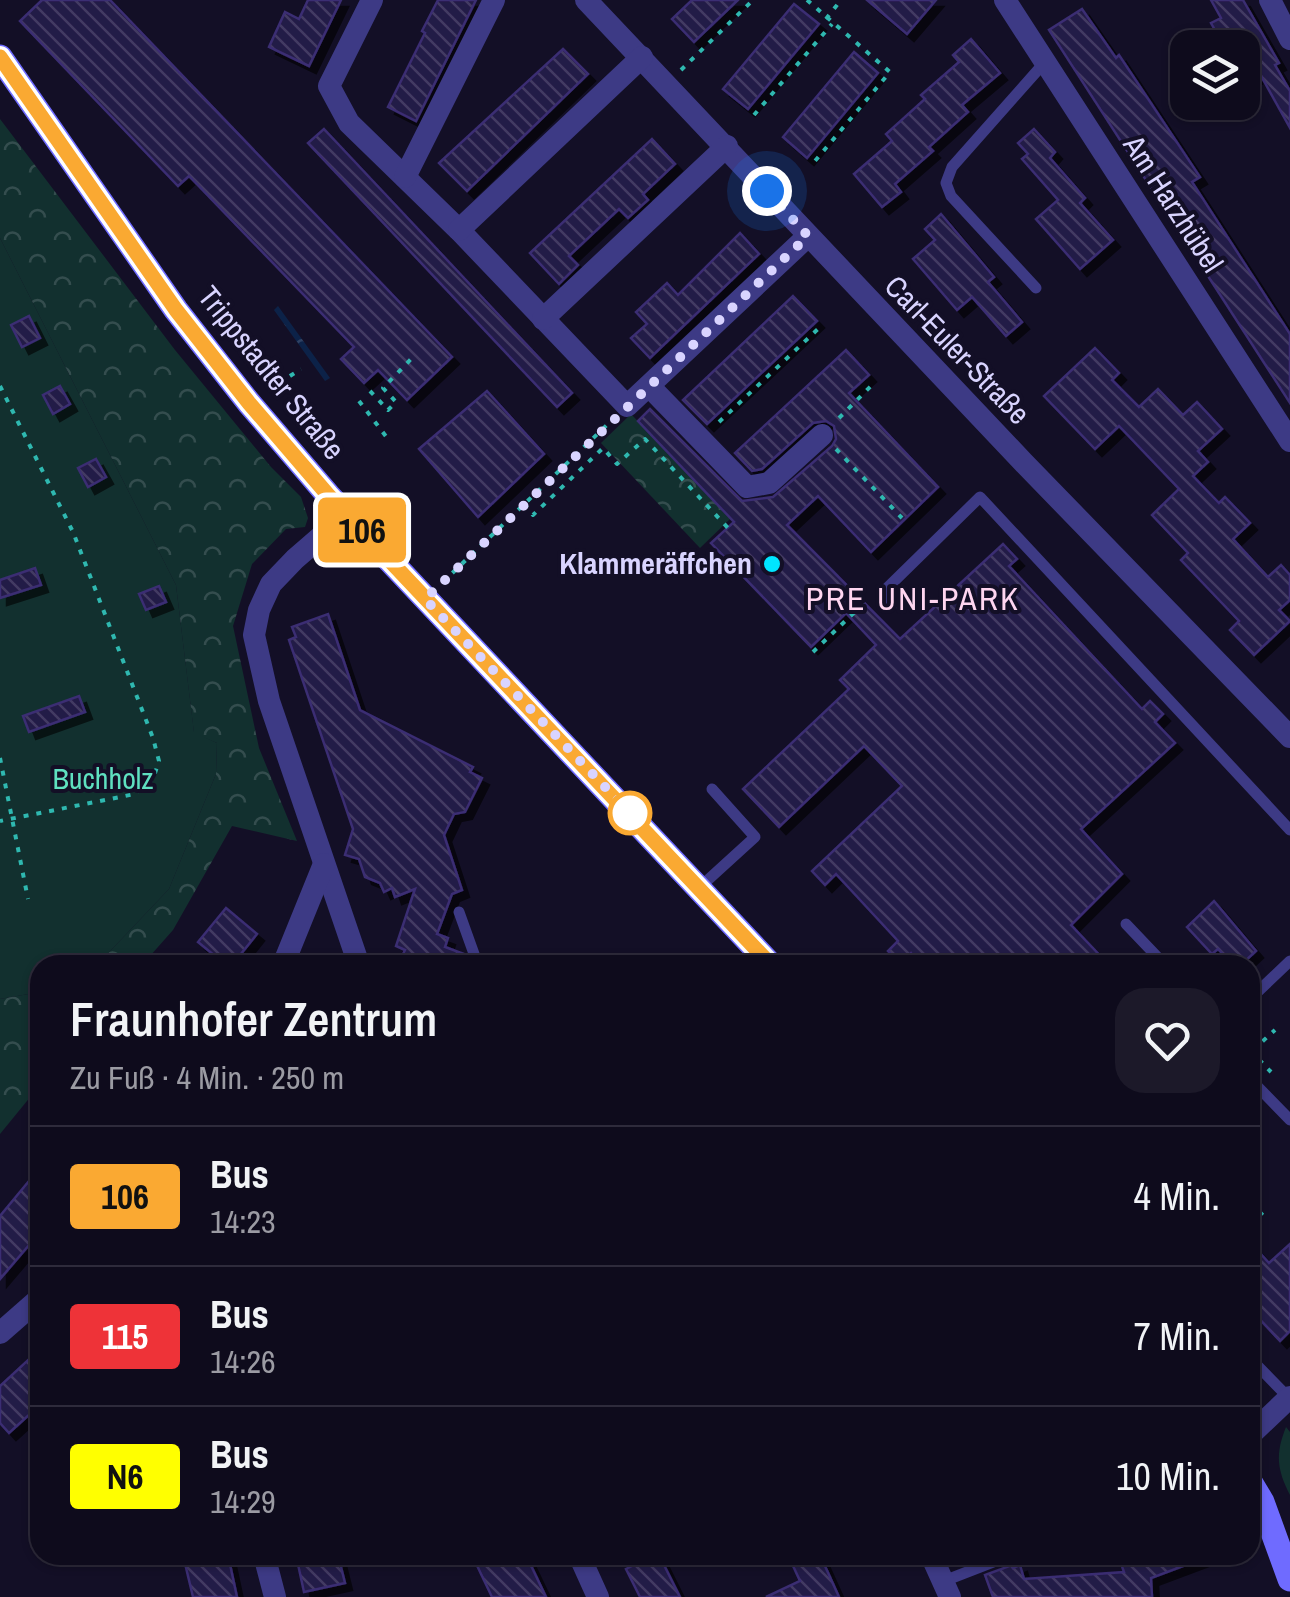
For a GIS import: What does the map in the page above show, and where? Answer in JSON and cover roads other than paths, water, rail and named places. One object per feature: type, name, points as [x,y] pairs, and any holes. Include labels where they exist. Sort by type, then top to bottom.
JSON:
[{"type":"main road","name":"Trippstadter Straße","points":[[0,57],[176,310],[249,403],[425,599],[761,955]]},
{"type":"main road","points":[[1260,1499],[1290,1579]]},
{"type":"street","points":[[372,0],[328,86],[349,123],[459,230],[627,406],[808,236]]},
{"type":"street","points":[[406,177],[494,0]]},
{"type":"street","name":"Carl-Euler-Straße","points":[[586,0],[1290,737]]},
{"type":"street","name":"Am Harzhübel","points":[[1005,0],[1290,441]]},
{"type":"street","points":[[1270,0],[1290,39]]},
{"type":"street","points":[[459,230],[642,57]]},
{"type":"street","points":[[542,319],[726,146]]},
{"type":"street","points":[[649,386],[747,488],[769,483],[822,435]]},
{"type":"street","points":[[347,514],[271,584],[259,610],[254,635],[269,702],[356,955]]},
{"type":"street","points":[[287,955],[324,864]]},
{"type":"street","points":[[0,1333],[30,1307]]},
{"type":"street","points":[[1260,1426],[1290,1398]]},
{"type":"street","points":[[267,1565],[275,1597]]},
{"type":"street","points":[[584,1565],[598,1597]]},
{"type":"street","points":[[936,1565],[947,1589]]},
{"type":"lane","points":[[1036,288],[952,196],[946,183],[952,167],[1045,62]]},
{"type":"lane","points":[[893,604],[882,593],[980,498],[1290,830]]},
{"type":"lane","points":[[700,888],[755,837],[712,789]]},
{"type":"lane","points":[[459,912],[474,955]]},
{"type":"lane","points":[[1126,924],[1155,955]]},
{"type":"lane","points":[[1260,990],[1290,961]]},
{"type":"lane","points":[[1260,1089],[1290,1120]]},
{"type":"lane","points":[[1260,1368],[1290,1398]]},
{"type":"lane","points":[[947,1589],[992,1565]]},
{"type":"water","points":[[278,306],[330,378],[325,381],[274,310]]},
{"type":"place","name":"Klammeräffchen","points":[[772,564]]},
{"type":"district","name":"PRE UNI-PARK","points":[[913,599]]},
{"type":"park label","name":"Buchholz","points":[[103,779]]}]
